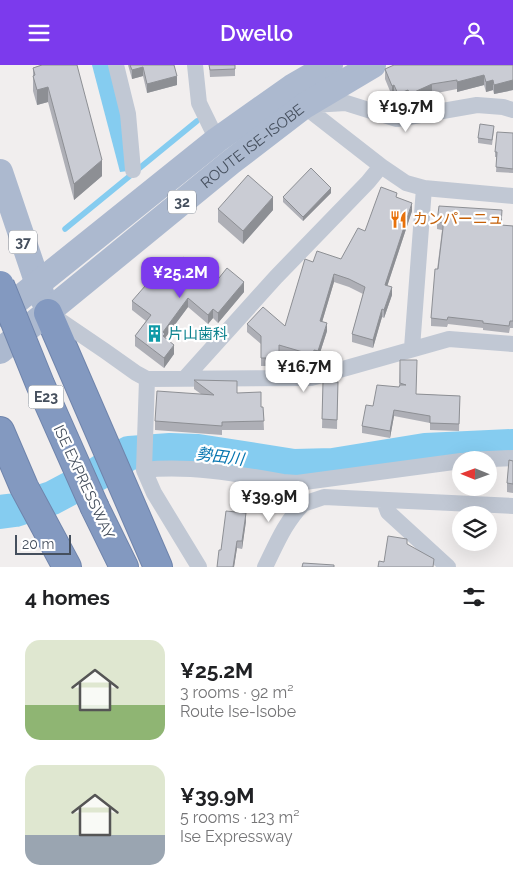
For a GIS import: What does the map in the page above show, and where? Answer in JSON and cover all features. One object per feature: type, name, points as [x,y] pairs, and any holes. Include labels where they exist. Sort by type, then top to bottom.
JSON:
[{"type":"highway","name":"ISE EXPRESSWAY","points":[[0,285],[40,385],[87,512],[104,567]]},
{"type":"highway","name":"E23","points":[[48,313],[129,467],[158,567]]},
{"type":"highway","name":"ISE EXPRESSWAY","points":[[0,332],[32,409],[87,512],[124,567]]},
{"type":"highway","points":[[0,431],[24,487],[67,567]]},
{"type":"main road","name":"ROUTE ISE-ISOBE","points":[[0,351],[231,162],[330,65]]},
{"type":"main road","name":"ROUTE ISE-ISOBE","points":[[0,314],[217,140],[298,96],[373,65]]},
{"type":"main road","name":"37","points":[[0,172],[48,313]]},
{"type":"street","points":[[116,65],[125,95],[133,171]]},
{"type":"street","points":[[195,65],[200,103],[217,140]]},
{"type":"street","points":[[298,96],[346,103],[397,119],[477,105],[503,107],[513,110]]},
{"type":"street","points":[[298,96],[380,166],[406,183],[424,188],[513,196]]},
{"type":"street","points":[[185,378],[276,277],[368,182],[380,166]]},
{"type":"street","points":[[412,348],[424,188]]},
{"type":"street","points":[[48,313],[147,379],[310,378],[449,339],[513,344]]},
{"type":"street","points":[[129,467],[144,434],[147,379]]},
{"type":"street","points":[[498,459],[513,458]]},
{"type":"street","points":[[129,467],[198,469],[297,483],[452,462]]},
{"type":"street","points":[[129,467],[154,493],[199,567]]},
{"type":"street","points":[[297,483],[303,504]]},
{"type":"street","points":[[265,567],[282,532],[294,513],[303,504],[324,497],[513,506]]},
{"type":"street","points":[[384,501],[388,513],[448,567]]},
{"type":"water","points":[[92,65],[112,65],[121,97],[128,171],[120,172]]},
{"type":"building","points":[[42,65],[77,65],[102,160],[74,184],[48,87],[37,90],[33,76],[35,75],[33,68]]},
{"type":"building","points":[[130,65],[174,65],[177,76],[147,84],[143,67],[132,70]]},
{"type":"building","points":[[209,65],[235,65],[235,69],[210,70]]},
{"type":"building","points":[[394,65],[513,65],[513,80],[494,85],[493,80],[486,82],[484,75],[457,82],[457,80],[432,84],[410,94],[408,90],[398,94],[394,85],[392,86],[385,69]]},
{"type":"building","points":[[480,124],[494,126],[492,140],[478,138]]},
{"type":"building","points":[[497,132],[513,133],[513,169],[496,167]]},
{"type":"building","points":[[311,168],[331,188],[303,217],[283,197]]},
{"type":"building","points":[[248,175],[273,197],[243,231],[218,209]]},
{"type":"building","points":[[381,187],[397,193],[396,197],[412,203],[385,285],[392,287],[384,310],[382,309],[373,340],[352,334],[365,287],[334,274],[320,321],[327,323],[318,351],[314,350],[313,355],[279,345],[279,358],[261,358],[261,336],[247,324],[263,307],[285,326],[305,259],[313,262],[317,251],[341,259],[358,228],[365,231]]},
{"type":"building","points":[[439,206],[502,210],[501,225],[513,226],[513,321],[510,321],[509,326],[448,317],[447,320],[431,318],[435,269],[438,269],[443,228],[443,223],[437,222]]},
{"type":"building","points":[[183,257],[215,283],[227,268],[244,282],[218,313],[213,309],[208,315],[188,298],[163,332],[165,334],[163,336],[174,345],[164,358],[135,336],[151,315],[132,301],[166,262],[173,268]]},
{"type":"building","points":[[400,360],[417,360],[416,394],[460,396],[459,424],[430,423],[430,416],[394,410],[390,431],[362,426],[366,405],[373,406],[377,385],[399,387],[400,385],[406,385],[400,383]]},
{"type":"building","points":[[194,380],[237,381],[237,393],[261,392],[261,407],[263,407],[264,421],[222,422],[222,426],[155,421],[157,391],[214,395]]},
{"type":"building","points":[[323,382],[338,382],[337,420],[322,419]]},
{"type":"building","points":[[509,460],[513,461],[513,484],[507,483]]},
{"type":"building","points":[[226,511],[246,513],[242,541],[237,541],[233,567],[217,567],[219,550],[221,550]]},
{"type":"building","points":[[388,536],[407,539],[407,544],[434,559],[433,567],[378,567],[379,561],[384,562]]},
{"type":"building","points":[[303,563],[334,565],[334,567],[302,567]]},
{"type":"waterway","points":[[65,229],[197,121]]},
{"type":"waterway","name":"勢田川","points":[[0,512],[15,510],[52,498],[99,473],[129,453],[170,450],[198,451],[294,466],[333,465],[425,450],[513,446]]},
{"type":"place","name":"カンパーニュ","points":[[399,219]]},
{"type":"place","name":"片山歯科","points":[[154,334]]}]
